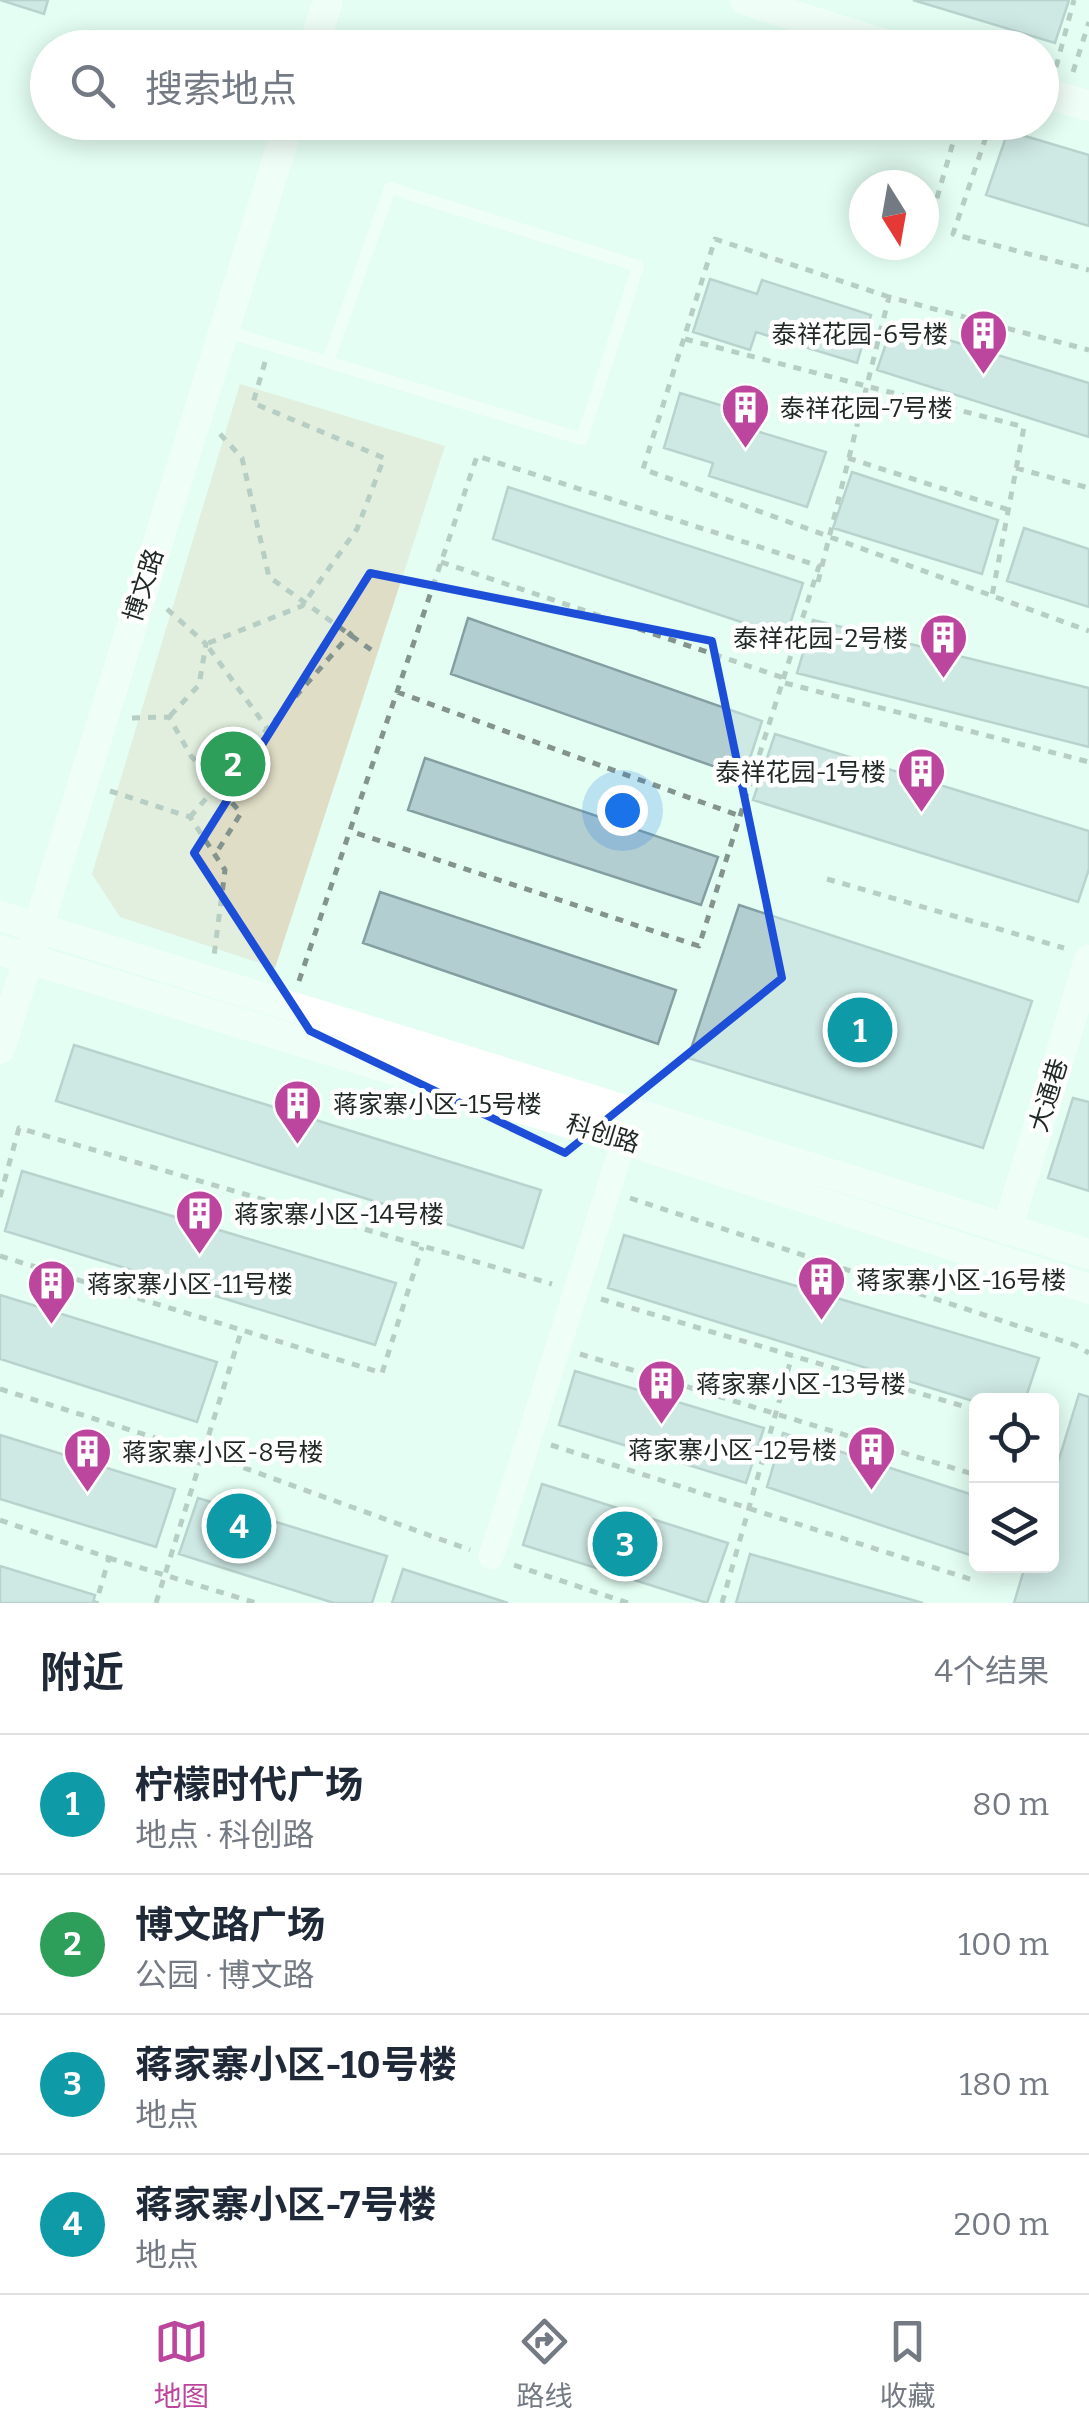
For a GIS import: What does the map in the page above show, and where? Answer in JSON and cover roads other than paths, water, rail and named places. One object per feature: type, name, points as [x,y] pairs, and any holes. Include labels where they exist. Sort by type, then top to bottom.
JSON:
[{"type":"street","points":[[319,30],[328,0]]},
{"type":"street","points":[[745,0],[840,30]]},
{"type":"street","name":"博文路","points":[[0,1049],[14,954],[37,928],[283,140]]},
{"type":"street","name":"科创路","points":[[0,916],[289,1008],[1089,1288]]},
{"type":"street","name":"科创路","points":[[14,954],[1089,1254]]},
{"type":"street","name":"大通巷","points":[[1007,1230],[1080,955]]},
{"type":"street","points":[[491,1557],[628,1127]]},
{"type":"lane","points":[[223,330],[582,439],[638,266],[390,188],[328,359]]},
{"type":"place","name":"泰祥花园-6号楼","points":[[983,376]]},
{"type":"place","name":"泰祥花园-7号楼","points":[[745,450]]},
{"type":"place","name":"泰祥花园-2号楼","points":[[943,680]]},
{"type":"place","name":"博文路广场","points":[[233,764]]},
{"type":"place","name":"泰祥花园-1号楼","points":[[921,814]]},
{"type":"place","name":"柠檬时代广场","points":[[860,1030]]},
{"type":"place","name":"蒋家寨小区-15号楼","points":[[298,1146]]},
{"type":"place","name":"蒋家寨小区-14号楼","points":[[199,1256]]},
{"type":"place","name":"蒋家寨小区-16号楼","points":[[821,1322]]},
{"type":"place","name":"蒋家寨小区-11号楼","points":[[52,1326]]},
{"type":"place","name":"蒋家寨小区-13号楼","points":[[661,1426]]},
{"type":"place","name":"蒋家寨小区-12号楼","points":[[872,1492]]},
{"type":"place","name":"蒋家寨小区-8号楼","points":[[87,1494]]},
{"type":"place","name":"蒋家寨小区-7号楼","points":[[239,1526]]},
{"type":"place","name":"蒋家寨小区-10号楼","points":[[625,1544]]}]
